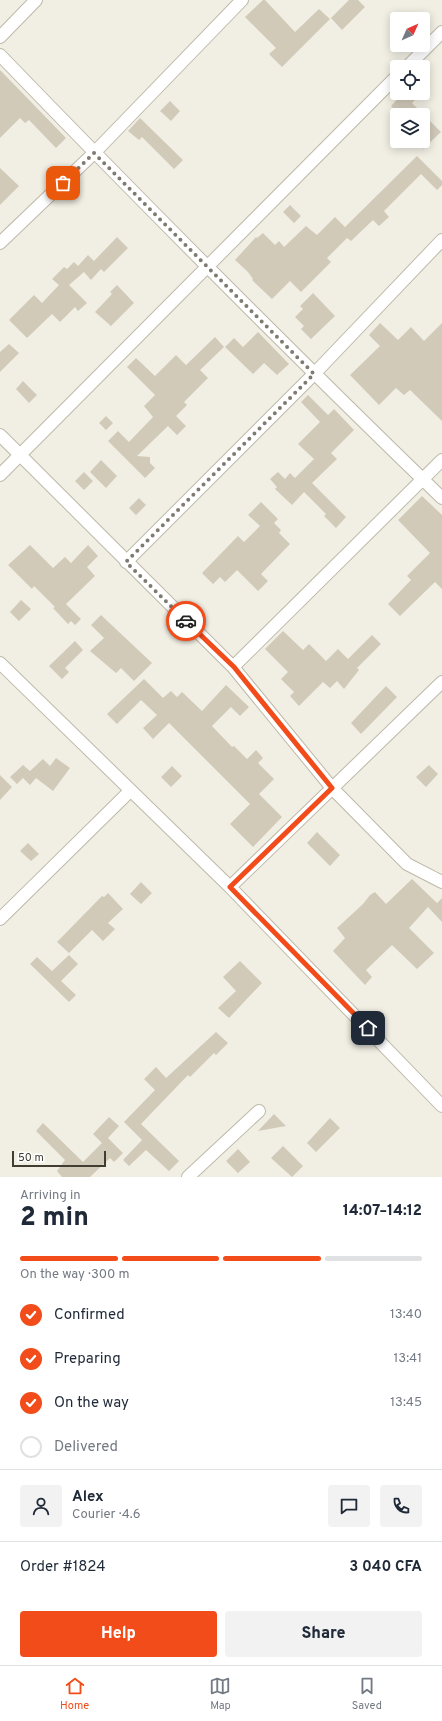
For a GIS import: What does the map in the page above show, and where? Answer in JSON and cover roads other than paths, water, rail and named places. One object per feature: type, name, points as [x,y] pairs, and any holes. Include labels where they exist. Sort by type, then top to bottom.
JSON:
[{"type":"street","points":[[0,37],[36,0]]},
{"type":"street","points":[[0,243],[94,153],[242,0]]},
{"type":"street","points":[[414,60],[442,32]]},
{"type":"street","points":[[0,55],[94,153],[314,374],[442,498]]},
{"type":"street","points":[[0,475],[390,83]]},
{"type":"street","points":[[126,562],[314,374],[442,240]]},
{"type":"street","points":[[0,434],[126,562],[234,667],[332,788],[406,864],[442,882]]},
{"type":"street","points":[[234,667],[442,460]]},
{"type":"street","points":[[2,670],[230,887],[442,1106]]},
{"type":"street","points":[[230,887],[442,682]]},
{"type":"street","points":[[0,919],[130,791]]},
{"type":"street","points":[[188,1177],[258,1111]]}]
